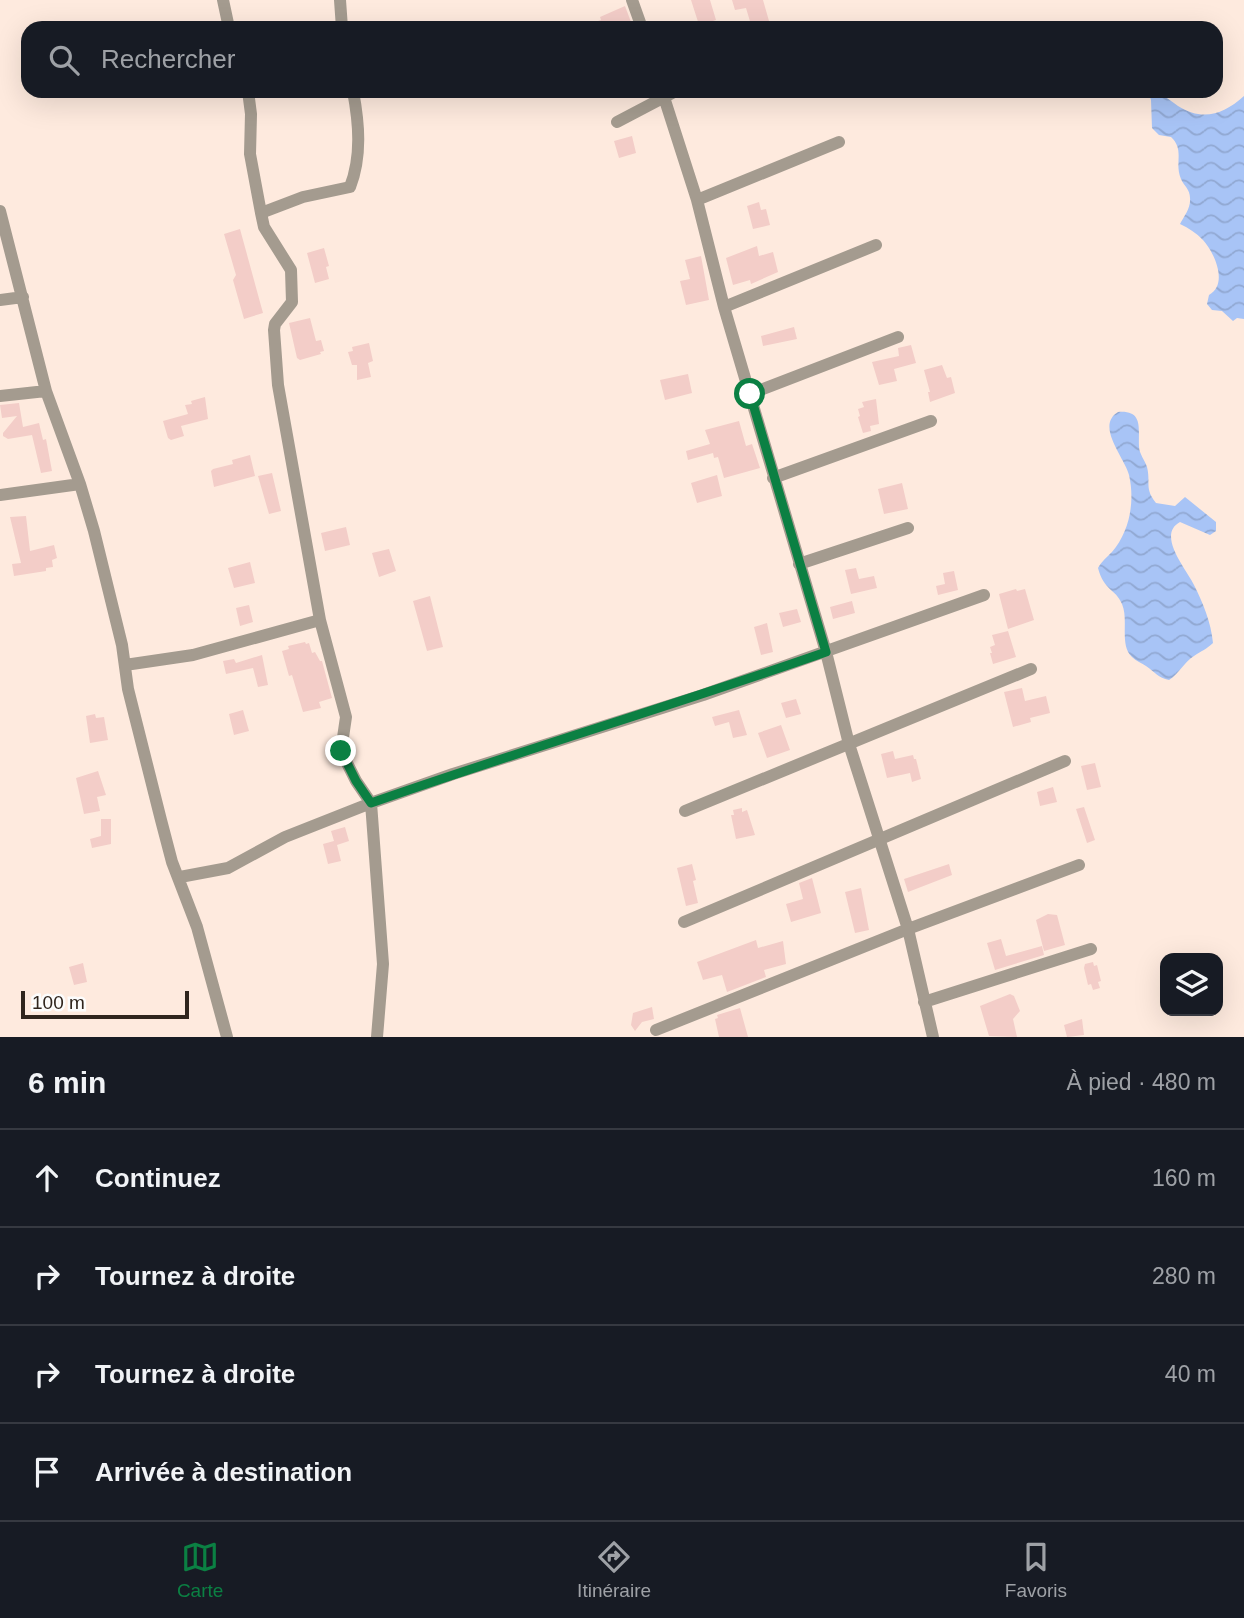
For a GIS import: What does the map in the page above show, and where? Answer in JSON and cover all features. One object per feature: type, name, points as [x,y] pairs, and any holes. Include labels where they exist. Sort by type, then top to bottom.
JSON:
[{"type":"street","points":[[223,0],[228,21]]},
{"type":"street","points":[[340,0],[342,21]]},
{"type":"street","points":[[632,0],[640,21]]},
{"type":"street","points":[[249,98],[250,154],[264,227],[291,270],[292,302],[275,324],[274,330],[278,385],[320,620],[346,717],[341,751],[371,803],[383,964],[377,1037]]},
{"type":"street","points":[[261,213],[303,197],[350,187],[356,170],[359,124],[354,98]]},
{"type":"street","points":[[617,122],[659,98]]},
{"type":"street","points":[[669,98],[724,307],[826,652],[849,744],[908,929],[933,1037]]},
{"type":"street","points":[[697,200],[839,142]]},
{"type":"street","points":[[0,211],[46,391],[80,484],[122,645],[172,862],[197,927],[227,1037]]},
{"type":"street","points":[[724,307],[876,245]]},
{"type":"street","points":[[0,300],[23,297]]},
{"type":"street","points":[[750,394],[898,337]]},
{"type":"street","points":[[0,396],[46,391]]},
{"type":"street","points":[[774,478],[931,421]]},
{"type":"street","points":[[0,495],[80,484]]},
{"type":"street","points":[[799,564],[908,528]]},
{"type":"street","points":[[180,877],[228,868],[285,837],[371,803],[453,774],[703,695],[984,595]]},
{"type":"street","points":[[125,665],[193,655],[320,620]]},
{"type":"street","points":[[685,811],[1031,669]]},
{"type":"street","points":[[684,922],[1065,761]]},
{"type":"street","points":[[656,1030],[908,929],[1079,865]]},
{"type":"street","points":[[923,1002],[1091,949]]},
{"type":"water","points":[[1244,96],[1244,319],[1237,318],[1233,321],[1222,311],[1212,310],[1207,304],[1209,295],[1218,283],[1218,268],[1203,240],[1180,224],[1188,209],[1190,195],[1179,173],[1175,142],[1171,137],[1159,135],[1152,128],[1150,98],[1166,98],[1187,111],[1205,115],[1221,111]]},
{"type":"water","points":[[1118,412],[1126,412],[1136,417],[1139,449],[1147,467],[1150,493],[1156,503],[1175,506],[1185,497],[1216,522],[1216,531],[1210,535],[1180,522],[1173,528],[1171,535],[1175,553],[1203,606],[1213,643],[1190,659],[1169,680],[1159,676],[1128,652],[1122,604],[1103,581],[1098,568],[1123,535],[1131,505],[1129,475],[1110,434],[1109,425]]},
{"type":"building","points":[[691,0],[710,0],[716,20],[698,21]]},
{"type":"building","points":[[732,0],[763,0],[769,21],[750,21],[746,8],[735,10]]},
{"type":"building","points":[[625,6],[631,21],[598,21],[601,20],[600,17]]},
{"type":"building","points":[[632,136],[636,153],[619,158],[614,141]]},
{"type":"building","points":[[759,202],[761,210],[766,209],[770,225],[753,229],[747,206]]},
{"type":"building","points":[[240,229],[263,313],[244,319],[233,280],[236,275],[224,234]]},
{"type":"building","points":[[757,246],[759,256],[773,252],[778,272],[751,284],[750,280],[733,285],[726,258]]},
{"type":"building","points":[[324,248],[329,279],[315,283],[307,253]]},
{"type":"building","points":[[701,256],[709,300],[686,305],[680,281],[690,279],[685,260]]},
{"type":"building","points":[[310,318],[316,341],[321,340],[324,351],[300,360],[297,358],[289,323]]},
{"type":"building","points":[[794,327],[797,339],[763,346],[761,336]]},
{"type":"building","points":[[369,343],[373,361],[368,363],[371,377],[357,380],[357,365],[352,365],[348,352],[353,351],[352,347]]},
{"type":"building","points":[[911,345],[916,363],[894,369],[897,381],[879,385],[872,362],[899,356],[898,348]]},
{"type":"building","points":[[942,365],[947,378],[951,377],[955,393],[930,402],[924,370]]},
{"type":"building","points":[[688,374],[692,393],[665,400],[660,380]]},
{"type":"building","points":[[205,397],[208,419],[181,426],[184,436],[171,440],[168,438],[163,421],[188,414],[185,405]]},
{"type":"building","points":[[876,399],[879,424],[870,426],[871,431],[863,433],[858,409],[864,407],[862,402]]},
{"type":"building","points":[[19,403],[23,427],[39,423],[43,440],[46,439],[52,471],[41,473],[32,435],[8,439],[3,436],[17,416],[2,418],[0,405]]},
{"type":"building","points":[[739,421],[746,446],[752,444],[760,468],[724,478],[718,457],[714,458],[713,453],[688,460],[686,451],[710,444],[705,430]]},
{"type":"building","points":[[250,455],[255,476],[214,487],[211,471],[213,469],[233,464],[232,460]]},
{"type":"building","points":[[272,473],[281,511],[269,514],[258,476]]},
{"type":"building","points":[[717,475],[722,496],[697,503],[691,483]]},
{"type":"building","points":[[902,483],[908,509],[884,514],[878,489]]},
{"type":"building","points":[[26,516],[30,551],[54,545],[57,558],[52,560],[53,567],[46,568],[46,571],[14,576],[12,564],[21,563],[10,517]]},
{"type":"building","points":[[346,527],[350,545],[325,551],[321,533]]},
{"type":"building","points":[[389,549],[396,571],[379,577],[372,553]]},
{"type":"building","points":[[250,562],[255,583],[234,588],[228,568]]},
{"type":"building","points":[[856,568],[859,579],[874,576],[877,588],[851,594],[845,570]]},
{"type":"building","points":[[954,571],[958,590],[938,595],[936,586],[945,584],[943,573]]},
{"type":"building","points":[[1025,589],[1034,620],[1008,629],[999,594]]},
{"type":"building","points":[[430,596],[443,647],[427,651],[413,601]]},
{"type":"building","points":[[852,601],[855,613],[833,619],[830,607]]},
{"type":"building","points":[[249,605],[253,622],[240,626],[236,608]]},
{"type":"building","points":[[797,609],[801,622],[783,627],[779,613]]},
{"type":"building","points":[[767,623],[773,652],[761,655],[754,627]]},
{"type":"building","points":[[1008,631],[1016,657],[993,664],[990,647],[995,645],[992,635]]},
{"type":"building","points":[[309,643],[312,653],[315,652],[322,661],[332,698],[319,702],[321,708],[303,712],[282,651],[289,649],[288,646]]},
{"type":"building","points":[[262,655],[268,685],[258,687],[253,668],[226,674],[223,661],[234,659],[236,663]]},
{"type":"building","points":[[1022,688],[1025,701],[1046,696],[1050,713],[1030,718],[1031,722],[1013,727],[1004,692]]},
{"type":"building","points":[[796,699],[801,714],[786,718],[781,703]]},
{"type":"building","points":[[243,710],[249,731],[234,735],[229,714]]},
{"type":"building","points":[[739,710],[747,735],[733,738],[729,722],[715,726],[712,717]]},
{"type":"building","points":[[95,714],[96,718],[104,717],[108,740],[90,743],[86,716]]},
{"type":"building","points":[[781,725],[790,750],[767,758],[758,733]]},
{"type":"building","points":[[893,751],[895,759],[913,755],[921,779],[912,782],[910,773],[887,778],[881,754]]},
{"type":"building","points":[[1095,763],[1101,787],[1087,790],[1081,766]]},
{"type":"building","points":[[98,771],[106,795],[97,797],[100,811],[84,814],[76,778]]},
{"type":"building","points":[[1053,787],[1057,802],[1040,806],[1037,792]]},
{"type":"building","points":[[1084,807],[1095,840],[1087,843],[1076,809]]},
{"type":"building","points":[[742,808],[742,812],[747,810],[755,835],[736,839],[731,815],[734,815],[733,810]]},
{"type":"building","points":[[101,819],[111,819],[111,844],[92,848],[90,839],[101,836]]},
{"type":"building","points":[[345,827],[349,841],[337,845],[341,861],[328,864],[323,844],[334,841],[331,831]]},
{"type":"building","points":[[692,864],[698,903],[686,906],[677,868]]},
{"type":"building","points":[[949,864],[952,875],[908,892],[904,879]]},
{"type":"building","points":[[812,878],[821,913],[791,922],[786,904],[803,899],[799,883]]},
{"type":"building","points":[[861,888],[869,930],[855,933],[845,892]]},
{"type":"building","points":[[1048,914],[1057,915],[1065,945],[1044,951],[1036,920]]},
{"type":"building","points":[[1001,939],[1006,956],[1042,946],[1044,955],[995,970],[987,943]]},
{"type":"building","points":[[756,940],[758,948],[783,941],[786,964],[764,970],[766,977],[727,992],[722,975],[703,980],[697,962]]},
{"type":"building","points":[[1093,962],[1094,966],[1097,965],[1101,981],[1098,982],[1100,988],[1093,990],[1091,984],[1088,985],[1084,968],[1085,964]]},
{"type":"building","points":[[83,963],[87,982],[74,985],[69,967]]},
{"type":"building","points":[[1010,994],[1014,996],[1020,1011],[1013,1019],[1017,1037],[989,1036],[980,1006]]},
{"type":"building","points":[[652,1007],[654,1019],[642,1022],[635,1031],[631,1025],[633,1013]]},
{"type":"building","points":[[740,1008],[748,1037],[719,1037],[715,1019],[718,1018],[717,1015]]},
{"type":"building","points":[[1082,1019],[1084,1035],[1067,1037],[1064,1025]]},
{"type":"route","points":[[341,751],[371,803],[826,652],[750,394]]}]
